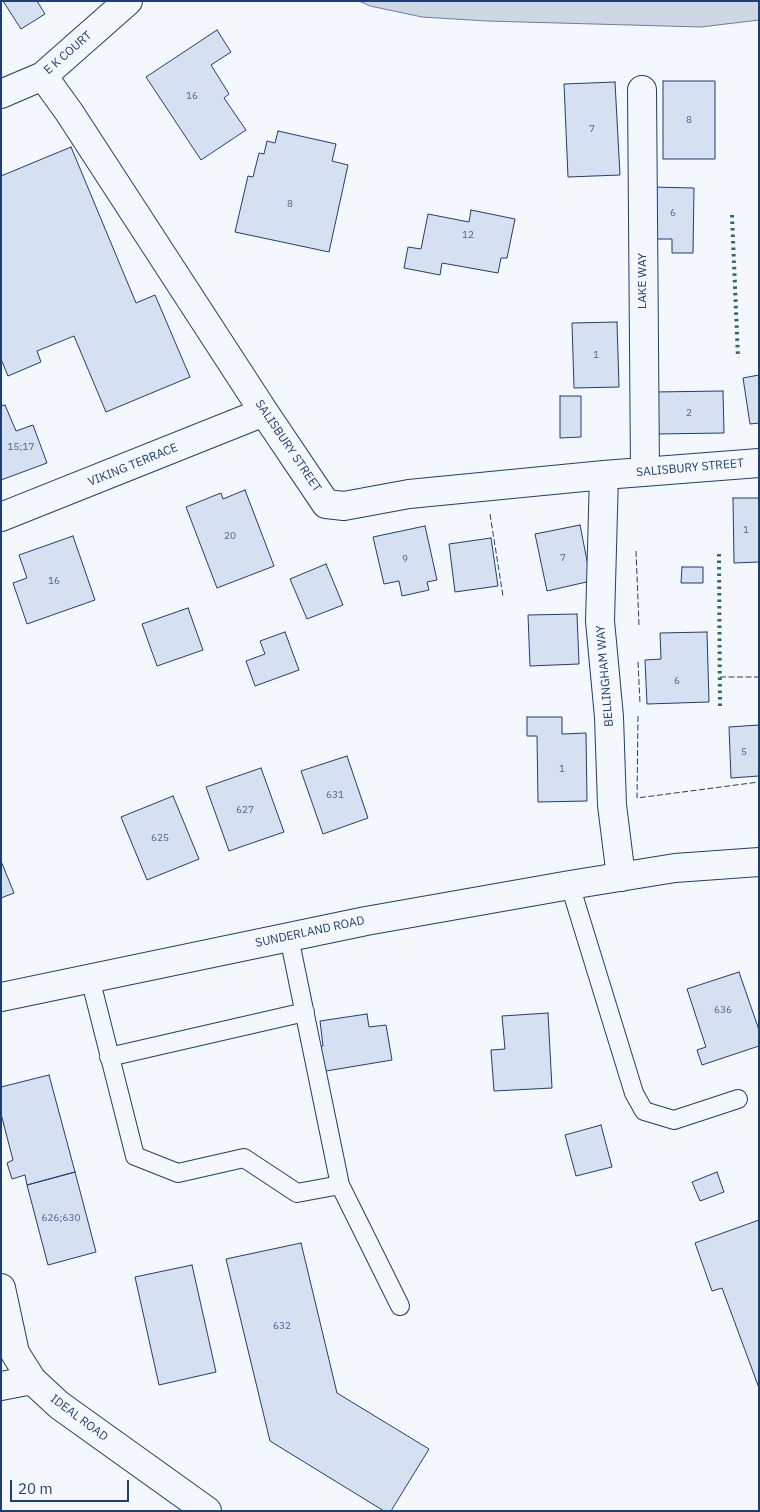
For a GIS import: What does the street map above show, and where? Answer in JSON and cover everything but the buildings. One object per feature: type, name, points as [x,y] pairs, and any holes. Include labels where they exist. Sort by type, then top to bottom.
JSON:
[{"type":"street","name":"E K COURT","points":[[1,94],[43,76],[128,1]]},
{"type":"street","name":"SALISBURY STREET","points":[[43,76],[69,112],[326,504],[344,506],[409,494],[604,475],[759,463]]},
{"type":"street","name":"LAKE WAY","points":[[642,90],[645,472]]},
{"type":"street","name":"VIKING TERRACE","points":[[1,517],[264,412]]},
{"type":"street","name":"BELLINGHAM WAY","points":[[604,475],[600,621],[609,717],[612,805],[621,877]]},
{"type":"street","name":"SUNDERLAND ROAD","points":[[1,997],[366,921],[570,884],[675,868],[759,862]]},
{"type":"street","name":"IDEAL ROAD","points":[[1,1288],[15,1353],[32,1380],[59,1405],[207,1511]]},
{"type":"street","points":[[1,1386],[32,1380]]},
{"type":"lane","points":[[570,884],[634,1093],[644,1111],[674,1120],[738,1099]]},
{"type":"lane","points":[[289,937],[340,1185],[400,1306]]},
{"type":"lane","points":[[90,978],[135,1156],[178,1173],[244,1158],[297,1193],[340,1185]]},
{"type":"lane","points":[[109,1057],[305,1012]]},
{"type":"shaded area","points":[[359,1],[759,1],[759,20],[701,27],[487,21],[422,17],[370,6]]},
{"type":"hedge","points":[[732,215],[738,358]]},
{"type":"hedge","points":[[719,554],[720,709]]},
{"type":"fence","points":[[490,514],[503,596]]},
{"type":"fence","points":[[636,551],[639,625]]},
{"type":"fence","points":[[638,662],[640,703]]},
{"type":"fence","points":[[720,677],[759,677]]},
{"type":"fence","points":[[638,716],[637,798],[759,782]]}]
